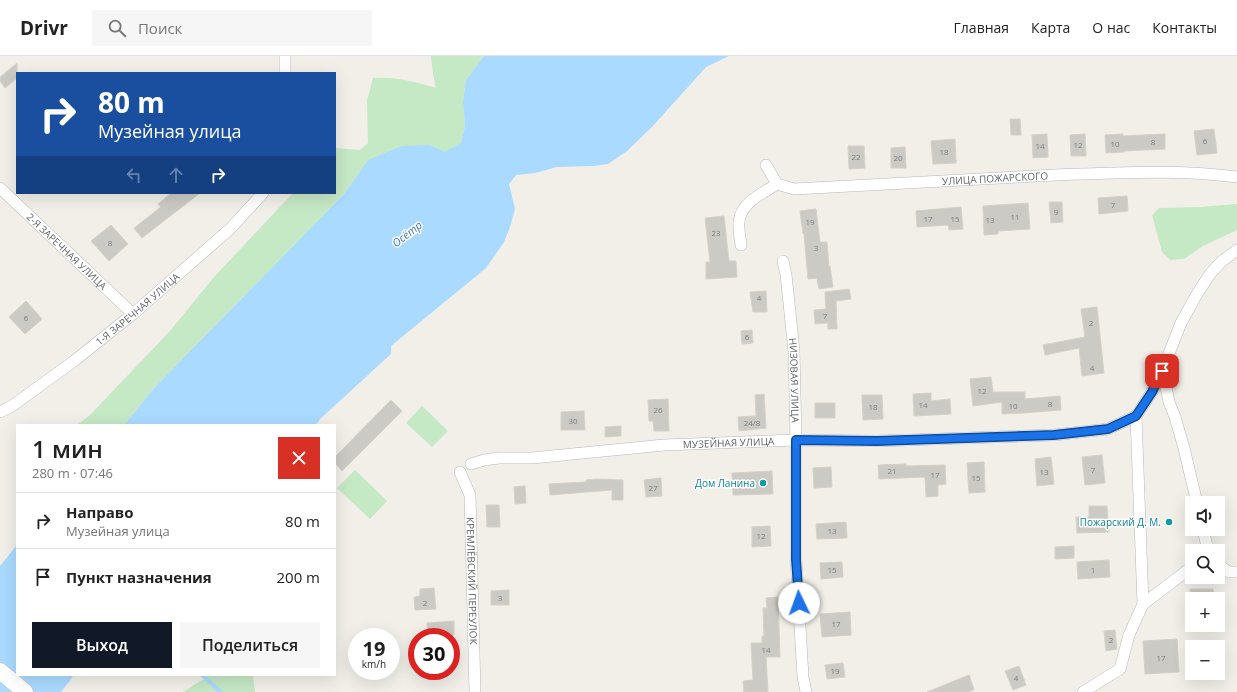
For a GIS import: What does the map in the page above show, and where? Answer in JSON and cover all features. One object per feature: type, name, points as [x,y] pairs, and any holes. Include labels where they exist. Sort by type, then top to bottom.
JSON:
[{"type":"main road","points":[[0,671],[25,692]]},
{"type":"street","points":[[285,56],[285,72]]},
{"type":"street","points":[[741,245],[739,230],[740,216],[749,203],[777,184],[766,165]]},
{"type":"street","name":"УЛИЦА ПОЖАРСКОГО","points":[[777,184],[794,189],[1014,177],[1142,172],[1216,175],[1237,178]]},
{"type":"street","name":"2-Я ЗАРЕЧНАЯ УЛИЦА","points":[[0,188],[133,314]]},
{"type":"street","name":"1-Я ЗАРЕЧНАЯ УЛИЦА","points":[[0,412],[12,406],[74,361],[133,314],[231,228],[263,194]]},
{"type":"street","points":[[1083,692],[1120,669],[1129,634],[1143,604],[1136,416],[1152,392],[1181,323],[1197,294],[1210,274],[1222,260],[1237,250]]},
{"type":"street","name":"НИЗОВАЯ УЛИЦА","points":[[783,261],[786,275],[794,351],[796,559],[803,677],[806,692]]},
{"type":"street","points":[[1166,361],[1165,382],[1169,402],[1184,448],[1195,496]]},
{"type":"street","name":"МУЗЕЙНАЯ УЛИЦА","points":[[471,464],[499,458],[532,458],[664,445],[796,440],[877,441],[1054,435],[1108,429],[1136,416]]},
{"type":"street","name":"КРЕМЛЁВСКИЙ ПЕРЕУЛОК","points":[[460,472],[470,495],[475,692]]},
{"type":"street","points":[[1225,569],[1229,572],[1237,572]]},
{"type":"street","points":[[1143,604],[1185,572]]},
{"type":"green space","points":[[431,56],[484,56],[466,80],[463,102],[465,126],[461,143],[445,153],[429,145],[368,160],[344,194],[156,386],[125,424],[78,424],[89,416],[170,331],[214,277],[292,194],[336,194],[336,148],[360,150],[368,143],[367,101],[373,78],[405,80],[436,88]]},
{"type":"green space","points":[[1237,204],[1237,230],[1203,246],[1184,259],[1170,260],[1162,252],[1152,215],[1159,208]]},
{"type":"green space","points":[[422,406],[448,431],[432,447],[406,423]]},
{"type":"green space","points":[[355,470],[387,501],[370,519],[337,488]]},
{"type":"green space","points":[[208,676],[253,676],[255,692],[183,692]]},
{"type":"water","name":"Осётр","points":[[484,56],[729,56],[706,67],[652,127],[627,151],[608,164],[557,167],[535,173],[516,175],[509,184],[515,209],[510,227],[504,242],[486,268],[391,346],[391,354],[316,424],[125,424],[156,386],[344,194],[368,160],[402,146],[429,145],[445,152],[461,143],[465,126],[463,102],[466,80]]},
{"type":"water","points":[[16,546],[16,676],[73,676],[61,692],[0,692],[0,566]]},
{"type":"pier","points":[[391,354],[392,356],[320,422],[319,420]]},
{"type":"building","points":[[17,63],[16,79],[5,88],[0,81],[0,77]]},
{"type":"building","points":[[1010,119],[1020,119],[1021,135],[1011,135]]},
{"type":"building","points":[[1214,129],[1217,153],[1197,155],[1194,131]]},
{"type":"building","points":[[1047,134],[1048,157],[1033,158],[1032,135]]},
{"type":"building","points":[[1085,134],[1086,156],[1071,156],[1070,135]]},
{"type":"building","points":[[1123,134],[1123,136],[1165,134],[1165,149],[1106,153],[1105,135]]},
{"type":"building","points":[[955,139],[956,163],[933,164],[931,141]]},
{"type":"building","points":[[848,146],[864,146],[865,168],[849,169]]},
{"type":"building","points":[[905,147],[906,168],[891,168],[891,148]]},
{"type":"building","points":[[170,194],[199,194],[142,238],[134,228],[161,207],[158,204]]},
{"type":"building","points":[[1127,196],[1128,211],[1099,214],[1098,198]]},
{"type":"building","points":[[1049,202],[1062,202],[1063,222],[1051,223]]},
{"type":"building","points":[[1028,203],[1030,229],[998,231],[998,234],[984,235],[983,206]]},
{"type":"building","points":[[961,207],[963,229],[949,230],[948,225],[917,227],[916,211]]},
{"type":"building","points":[[816,209],[820,242],[827,242],[829,267],[830,266],[833,287],[819,289],[817,278],[808,279],[804,234],[800,211]]},
{"type":"building","points":[[724,216],[729,261],[736,261],[737,277],[706,279],[706,262],[710,262],[705,218]]},
{"type":"building","points":[[111,225],[128,244],[109,261],[91,241]]},
{"type":"building","points":[[849,289],[851,299],[836,301],[837,329],[828,329],[828,323],[815,324],[814,310],[826,309],[825,292]]},
{"type":"building","points":[[766,291],[767,312],[753,312],[750,292]]},
{"type":"building","points":[[26,301],[42,319],[25,334],[9,317]]},
{"type":"building","points":[[1097,307],[1104,373],[1082,376],[1079,348],[1045,355],[1043,345],[1085,337],[1081,309]]},
{"type":"building","points":[[752,330],[753,343],[742,344],[741,331]]},
{"type":"building","points":[[991,377],[993,392],[1025,392],[1025,399],[1060,396],[1061,410],[1002,414],[1002,402],[973,406],[970,379]]},
{"type":"building","points":[[931,393],[931,401],[950,399],[951,414],[914,416],[913,394]]},
{"type":"building","points":[[764,394],[766,428],[739,431],[738,417],[756,416],[755,395]]},
{"type":"building","points":[[862,395],[882,395],[883,419],[863,420]]},
{"type":"building","points":[[668,399],[669,431],[654,431],[653,421],[649,421],[648,400]]},
{"type":"building","points":[[391,400],[402,411],[342,471],[336,464],[336,456]]},
{"type":"building","points":[[815,403],[835,403],[835,418],[815,418]]},
{"type":"building","points":[[584,411],[585,430],[561,430],[561,412]]},
{"type":"building","points":[[621,426],[621,436],[605,437],[605,427]]},
{"type":"building","points":[[1102,455],[1105,483],[1085,485],[1082,457]]},
{"type":"building","points":[[1051,457],[1054,484],[1037,486],[1035,459]]},
{"type":"building","points":[[984,462],[985,492],[969,493],[967,463]]},
{"type":"building","points":[[906,464],[906,466],[945,465],[946,484],[938,485],[938,496],[926,497],[925,477],[879,479],[878,465]]},
{"type":"building","points":[[831,467],[832,487],[814,488],[813,468]]},
{"type":"building","points":[[772,471],[773,494],[733,495],[732,473]]},
{"type":"building","points":[[661,478],[662,496],[646,497],[644,480]]},
{"type":"building","points":[[586,480],[623,480],[623,500],[612,500],[612,490],[550,495],[549,484],[586,482]]},
{"type":"building","points":[[525,486],[526,503],[515,504],[514,487]]},
{"type":"building","points":[[486,505],[499,505],[500,527],[487,527]]},
{"type":"building","points":[[1089,506],[1107,506],[1109,532],[1077,533],[1076,517],[1089,517]]},
{"type":"building","points":[[846,522],[847,538],[817,539],[816,524]]},
{"type":"building","points":[[770,526],[771,546],[752,547],[752,527]]},
{"type":"building","points":[[1074,546],[1074,558],[1055,559],[1055,547]]},
{"type":"building","points":[[1109,560],[1110,577],[1078,579],[1077,562]]},
{"type":"building","points":[[842,562],[843,577],[821,579],[820,563]]},
{"type":"building","points":[[434,588],[436,609],[415,610],[414,597],[420,596],[420,589]]},
{"type":"building","points":[[1190,589],[1213,589],[1213,592],[1190,592]]},
{"type":"building","points":[[509,590],[509,605],[491,605],[491,591]]},
{"type":"building","points":[[778,597],[780,657],[766,657],[768,692],[744,692],[743,681],[753,680],[751,643],[762,643],[762,636],[764,636],[763,608],[767,608],[766,598]]},
{"type":"building","points":[[850,612],[851,635],[822,637],[820,614]]},
{"type":"building","points":[[454,621],[454,628],[427,628],[427,623]]},
{"type":"building","points":[[1115,630],[1117,649],[1106,651],[1104,631]]},
{"type":"building","points":[[1177,639],[1179,672],[1145,674],[1143,641]]},
{"type":"building","points":[[843,663],[845,677],[827,679],[825,665]]},
{"type":"building","points":[[1019,666],[1026,685],[1013,690],[1005,671]]},
{"type":"building","points":[[969,675],[974,690],[968,692],[927,692]]},
{"type":"waterway","points":[[203,676],[221,692]]},
{"type":"place","name":"Дом Ланина","points":[[763,483]]},
{"type":"place","name":"Пожарский Д. М.","points":[[1169,522]]},
{"type":"route","points":[[799,603],[796,559],[796,440],[877,441],[1054,435],[1108,429],[1136,416],[1152,392],[1162,371]]}]
